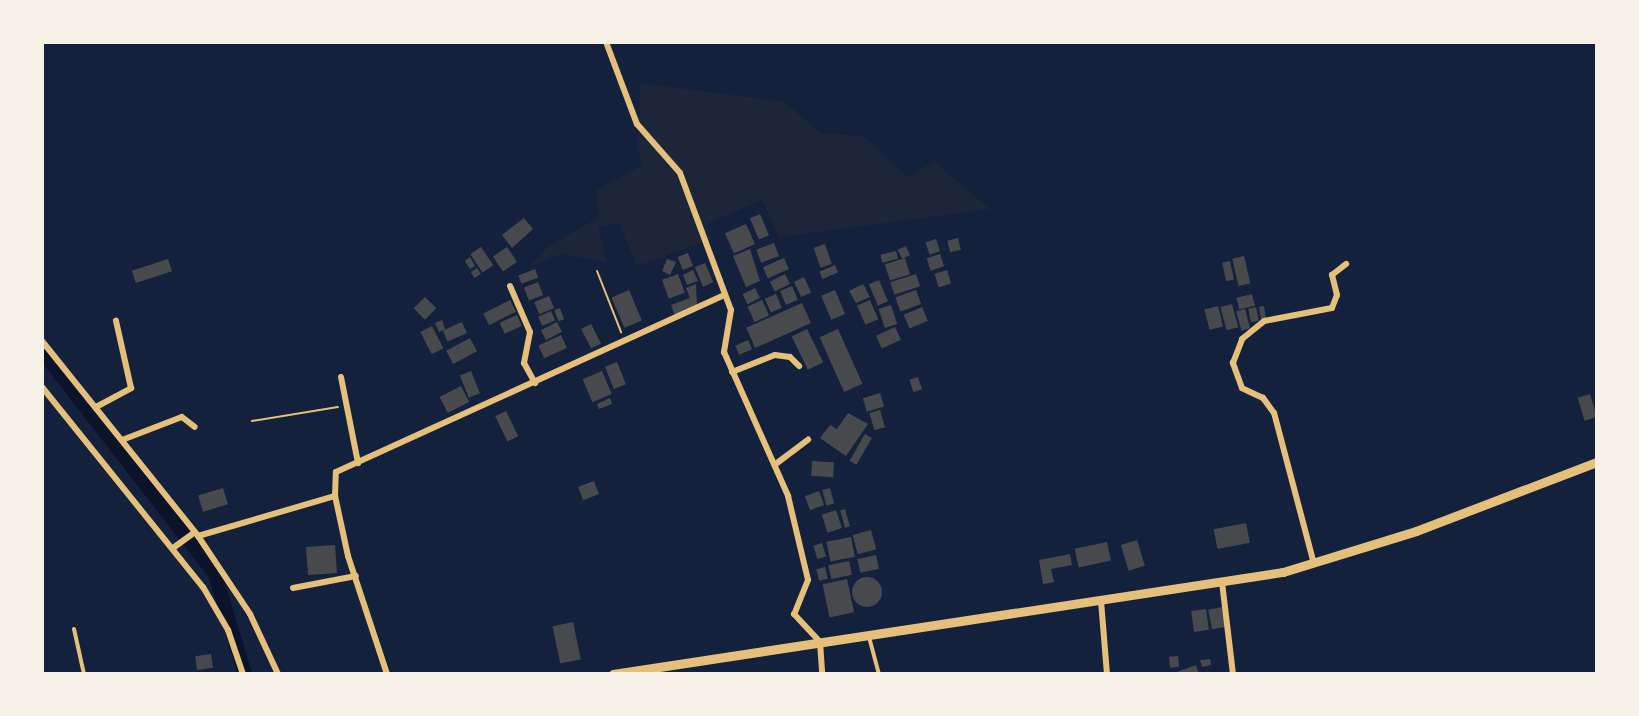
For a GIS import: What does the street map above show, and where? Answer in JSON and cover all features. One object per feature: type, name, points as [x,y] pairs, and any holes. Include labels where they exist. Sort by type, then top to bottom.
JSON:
[{"type":"street","points":[[606,42],[637,124],[680,174],[733,322],[724,352],[777,463],[808,580],[794,614],[820,642],[822,674]]},
{"type":"street","points":[[1314,565],[1274,413],[1263,398],[1242,388],[1233,363],[1242,339],[1264,321],[1332,308],[1337,295],[1332,275],[1346,264]]},
{"type":"street","points":[[510,286],[530,332],[524,363],[535,383]]},
{"type":"street","points":[[387,674],[356,576],[335,496],[336,472],[723,296]]},
{"type":"street","points":[[96,407],[131,388],[116,321]]},
{"type":"street","points":[[42,341],[122,440],[250,614],[278,674]]},
{"type":"street","points":[[732,372],[775,355],[790,357],[799,366]]},
{"type":"street","points":[[341,377],[358,463]]},
{"type":"street","points":[[42,387],[173,548],[221,616],[243,674]]},
{"type":"street","points":[[122,440],[182,417],[195,427]]},
{"type":"street","points":[[777,463],[808,440]]},
{"type":"street","points":[[613,674],[868,634],[1101,601],[1314,565],[1597,462]]},
{"type":"street","points":[[173,548],[194,535],[335,496]]},
{"type":"street","points":[[293,588],[356,576]]},
{"type":"street","points":[[1222,582],[1233,674]]},
{"type":"street","points":[[1101,601],[1107,674]]},
{"type":"lane","points":[[74,629],[84,674]]},
{"type":"lane","points":[[868,634],[879,674]]},
{"type":"path","points":[[597,271],[624,341]]},
{"type":"path","points":[[252,421],[347,406]]},
{"type":"shaded area","points":[[640,83],[785,102],[820,133],[864,136],[908,178],[934,161],[990,209],[779,237],[762,200],[706,224],[712,239],[637,266],[619,223],[598,228],[607,263],[563,254],[529,267],[548,247],[599,217],[596,190],[643,165],[638,149]]},
{"type":"building","points":[[760,214],[769,235],[759,239],[750,218]]},
{"type":"building","points":[[524,218],[533,229],[512,248],[502,235]]},
{"type":"building","points":[[746,224],[755,244],[734,253],[725,233]]},
{"type":"building","points":[[958,238],[961,250],[950,252],[947,241]]},
{"type":"building","points":[[936,239],[940,251],[930,255],[926,242]]},
{"type":"building","points":[[774,243],[779,256],[761,263],[756,250]]},
{"type":"building","points":[[825,244],[832,264],[820,268],[814,248]]},
{"type":"building","points":[[906,246],[910,255],[902,259],[898,250]]},
{"type":"building","points":[[481,247],[493,265],[483,273],[470,254]]},
{"type":"building","points":[[507,247],[517,262],[503,271],[493,257]]},
{"type":"building","points":[[750,249],[760,281],[746,287],[733,256]]},
{"type":"building","points":[[896,251],[898,259],[882,263],[880,255]]},
{"type":"building","points":[[688,253],[693,266],[683,270],[678,257]]},
{"type":"building","points":[[940,254],[944,266],[931,271],[927,258]]},
{"type":"building","points":[[1244,256],[1250,283],[1239,286],[1232,259]]},
{"type":"building","points":[[470,257],[475,266],[470,269],[465,261]]},
{"type":"building","points":[[784,258],[789,269],[768,278],[763,267]]},
{"type":"building","points":[[905,258],[910,274],[890,280],[885,264]]},
{"type":"building","points":[[168,259],[172,271],[136,283],[132,271]]},
{"type":"building","points":[[667,259],[676,262],[670,275],[662,271]]},
{"type":"building","points":[[1230,261],[1234,280],[1226,281],[1222,263]]},
{"type":"building","points":[[705,263],[713,282],[703,287],[695,267]]},
{"type":"building","points":[[835,265],[838,272],[822,279],[819,272]]},
{"type":"building","points":[[477,268],[481,274],[474,278],[471,272]]},
{"type":"building","points":[[535,269],[538,277],[521,284],[518,275]]},
{"type":"building","points":[[693,270],[698,281],[687,285],[683,275]]},
{"type":"building","points":[[947,270],[951,283],[939,287],[935,274]]},
{"type":"building","points":[[678,274],[685,293],[669,299],[662,280]]},
{"type":"building","points":[[785,274],[790,284],[775,292],[770,282]]},
{"type":"building","points":[[916,274],[920,286],[894,295],[890,282]]},
{"type":"building","points":[[804,277],[811,292],[801,297],[794,282]]},
{"type":"building","points":[[879,280],[888,301],[878,305],[869,284]]},
{"type":"building","points":[[538,282],[543,295],[529,300],[524,287]]},
{"type":"building","points":[[696,284],[697,308],[675,316],[671,305],[690,298],[686,288]]},
{"type":"building","points":[[863,284],[870,297],[856,303],[849,291]]},
{"type":"building","points":[[792,286],[798,300],[786,305],[780,291]]},
{"type":"building","points":[[755,288],[760,298],[748,304],[743,294]]},
{"type":"building","points":[[629,290],[642,320],[624,328],[612,297]]},
{"type":"building","points":[[835,290],[845,314],[831,320],[821,296]]},
{"type":"building","points":[[916,290],[921,304],[900,312],[895,298]]},
{"type":"building","points":[[776,294],[782,308],[771,312],[765,299]]},
{"type":"building","points":[[1252,294],[1255,306],[1239,310],[1236,298]]},
{"type":"building","points":[[549,296],[554,308],[539,314],[534,302]]},
{"type":"building","points":[[425,297],[436,308],[425,320],[414,308]]},
{"type":"building","points":[[510,300],[516,312],[489,325],[483,314]]},
{"type":"building","points":[[762,300],[769,315],[755,322],[747,307]]},
{"type":"building","points":[[870,300],[878,319],[865,325],[857,305]]},
{"type":"building","points":[[802,303],[811,323],[755,348],[746,328]]},
{"type":"building","points":[[1232,304],[1238,327],[1227,330],[1220,307]]},
{"type":"building","points":[[891,305],[897,324],[885,328],[879,309]]},
{"type":"building","points":[[1218,306],[1223,326],[1209,330],[1204,309]]},
{"type":"building","points":[[1264,306],[1266,318],[1261,319],[1259,307]]},
{"type":"building","points":[[922,307],[928,321],[909,329],[904,315]]},
{"type":"building","points":[[1256,307],[1259,321],[1251,322],[1248,309]]},
{"type":"building","points":[[560,308],[564,319],[558,321],[554,310]]},
{"type":"building","points":[[1245,309],[1250,328],[1241,331],[1236,311]]},
{"type":"building","points":[[551,311],[555,320],[542,326],[538,317]]},
{"type":"building","points":[[517,315],[522,326],[505,334],[500,323]]},
{"type":"building","points":[[442,320],[445,329],[439,332],[435,323]]},
{"type":"building","points":[[462,322],[467,333],[448,342],[443,331]]},
{"type":"building","points":[[557,322],[562,332],[546,340],[541,330]]},
{"type":"building","points":[[591,324],[601,344],[591,349],[581,329]]},
{"type":"building","points":[[432,326],[443,348],[432,354],[420,332]]},
{"type":"building","points":[[895,327],[901,340],[882,349],[876,336]]},
{"type":"building","points":[[807,329],[823,362],[808,370],[792,336]]},
{"type":"building","points":[[838,329],[862,384],[844,392],[820,337]]},
{"type":"building","points":[[561,335],[567,348],[544,358],[538,346]]},
{"type":"building","points":[[470,338],[477,351],[453,364],[446,351]]},
{"type":"building","points":[[748,340],[752,349],[739,355],[735,346]]},
{"type":"building","points":[[617,362],[626,384],[614,389],[605,367]]},
{"type":"building","points":[[471,371],[480,393],[469,398],[460,375]]},
{"type":"building","points":[[602,371],[612,394],[592,402],[583,379]]},
{"type":"building","points":[[918,377],[922,389],[913,392],[909,380]]},
{"type":"building","points":[[461,386],[469,402],[448,413],[440,397]]},
{"type":"building","points":[[880,393],[884,406],[867,412],[863,398]]},
{"type":"building","points":[[1590,394],[1597,417],[1585,421],[1578,398]]},
{"type":"building","points":[[610,398],[612,404],[599,409],[597,404]]},
{"type":"building","points":[[880,410],[885,427],[874,430],[869,413]]},
{"type":"building","points":[[506,411],[518,436],[507,441],[495,416]]},
{"type":"building","points":[[848,413],[868,424],[846,456],[820,438],[830,425],[837,429]]},
{"type":"building","points":[[865,434],[872,438],[856,465],[850,461]]},
{"type":"building","points":[[812,461],[834,462],[833,477],[811,476]]},
{"type":"building","points":[[594,481],[599,494],[583,500],[578,487]]},
{"type":"building","points":[[223,488],[228,504],[203,512],[198,496]]},
{"type":"building","points":[[830,488],[834,503],[826,506],[822,490]]},
{"type":"building","points":[[819,491],[824,505],[810,510],[805,496]]},
{"type":"building","points":[[845,509],[850,526],[845,528],[840,510]]},
{"type":"building","points":[[836,510],[842,528],[828,533],[822,515]]},
{"type":"building","points":[[1246,523],[1250,543],[1217,549],[1214,529]]},
{"type":"building","points":[[871,530],[876,549],[858,554],[853,535]]},
{"type":"building","points":[[851,537],[855,557],[830,561],[826,542]]},
{"type":"building","points":[[1137,540],[1145,566],[1129,571],[1121,545]]},
{"type":"building","points":[[1107,542],[1111,561],[1079,567],[1075,549]]},
{"type":"building","points":[[822,543],[826,556],[817,559],[813,546]]},
{"type":"building","points":[[335,545],[337,573],[308,575],[306,547]]},
{"type":"building","points":[[1070,554],[1072,565],[1051,569],[1054,582],[1043,584],[1039,560]]},
{"type":"building","points":[[876,555],[879,569],[860,573],[857,559]]},
{"type":"building","points":[[849,561],[852,575],[831,579],[828,565]]},
{"type":"building","points":[[825,567],[828,579],[819,581],[816,569]]},
{"type":"building","points":[[867,577],[873,578],[881,586],[881,598],[873,606],[867,607],[861,606],[853,598],[852,592],[853,586],[861,578]]},
{"type":"building","points":[[847,579],[854,612],[830,617],[823,584]]},
{"type":"building","points":[[1222,607],[1226,627],[1212,629],[1208,610]]},
{"type":"building","points":[[1206,609],[1209,630],[1194,632],[1191,611]]},
{"type":"building","points":[[573,622],[581,659],[560,664],[552,626]]},
{"type":"building","points":[[211,654],[213,668],[197,670],[195,656]]},
{"type":"building","points":[[1178,656],[1179,667],[1170,668],[1169,657]]},
{"type":"building","points":[[1210,659],[1211,665],[1202,667],[1200,660]]},
{"type":"building","points":[[1196,665],[1199,674],[1171,674]]},
{"type":"waterway","points":[[42,351],[215,574],[245,674]]}]
